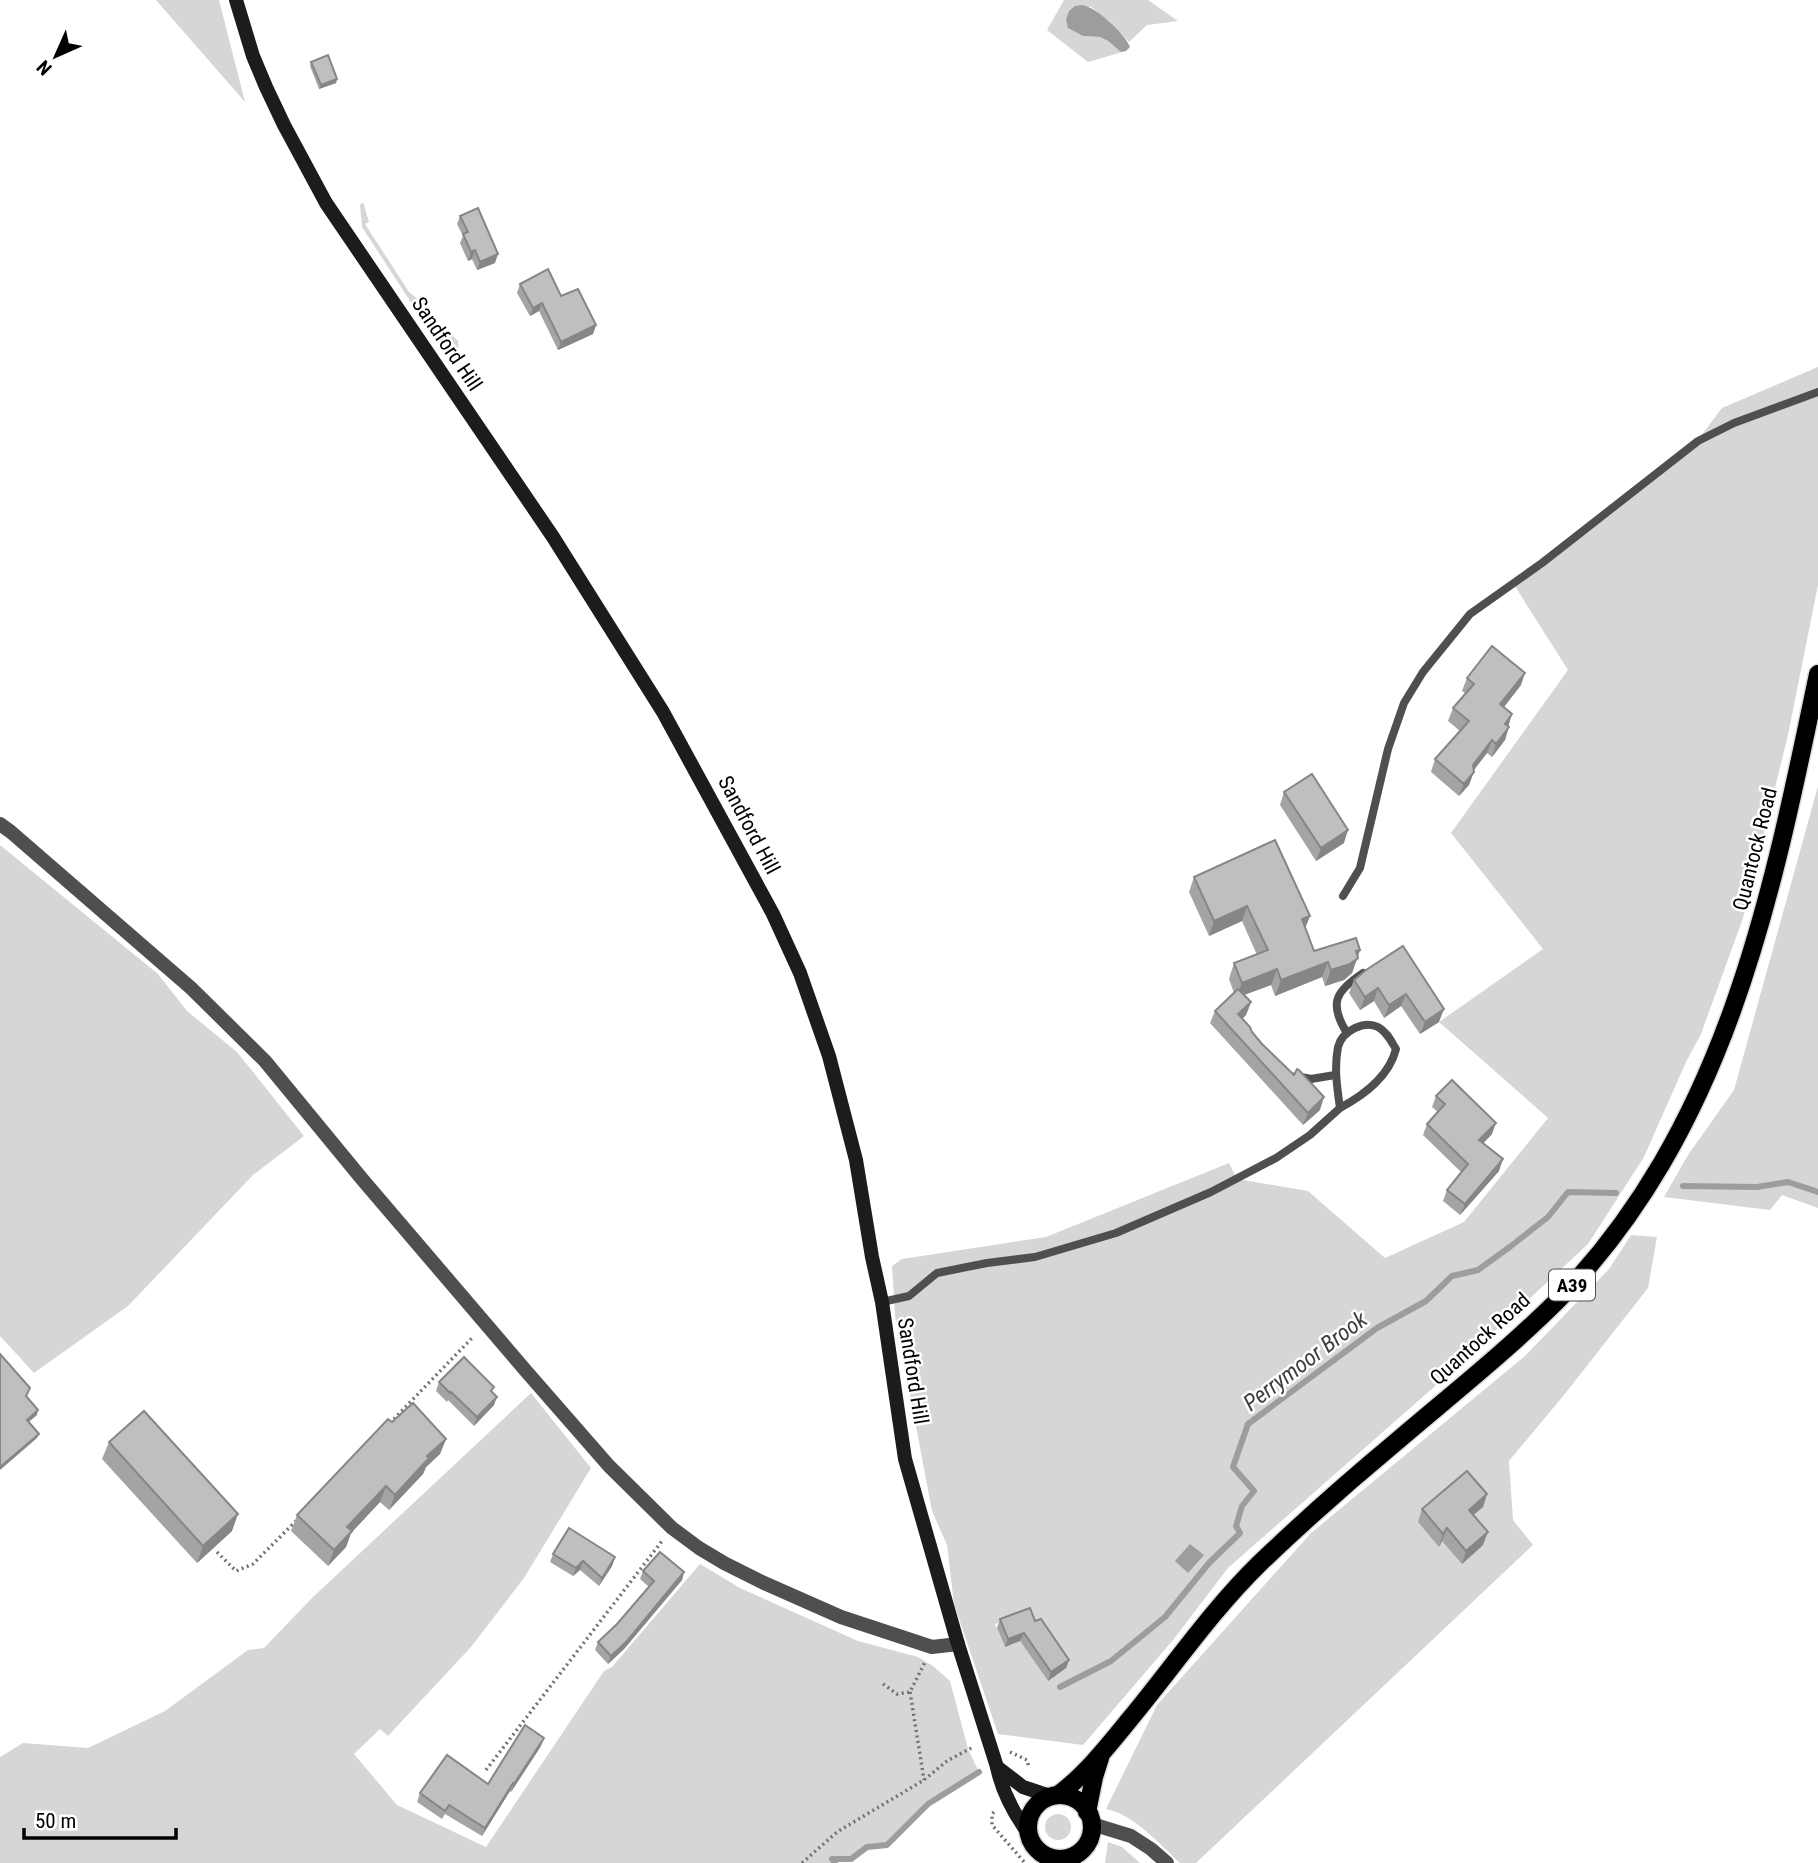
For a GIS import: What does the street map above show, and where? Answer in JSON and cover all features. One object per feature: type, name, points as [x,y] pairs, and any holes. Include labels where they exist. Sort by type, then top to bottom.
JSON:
[{"type":"main road","name":"Sandford Hill","points":[[236,0],[266,87],[326,204],[553,537],[656,700],[773,914],[800,973],[829,1056],[856,1160],[882,1302],[905,1459],[957,1644],[1001,1786],[1028,1833]]},
{"type":"main road","name":"Quantock Road","points":[[1054,1796],[1072,1785],[1101,1755],[1197,1633],[1254,1570],[1333,1495],[1532,1325],[1582,1274],[1636,1206],[1692,1107],[1734,1008],[1779,852],[1818,674]]},
{"type":"main road","name":"Quantock Road","points":[[1090,1818],[1094,1777],[1101,1755]]},
{"type":"main road","points":[[997,1767],[1023,1787],[1054,1796],[1072,1797],[1082,1805],[1090,1818]]},
{"type":"main road","name":"A39","points":[[1028,1833],[1032,1812],[1038,1804],[1054,1796]]},
{"type":"main road","name":"A39","points":[[1087,1863],[1090,1818]]},
{"type":"main road","points":[[1028,1833],[1038,1850],[1050,1859],[1068,1858],[1087,1844]]},
{"type":"street","points":[[0,824],[191,988],[265,1061],[485,1324],[609,1466],[672,1528],[699,1548],[764,1583],[841,1616],[932,1647],[957,1644]]},
{"type":"street","points":[[1090,1818],[1131,1836],[1167,1863]]},
{"type":"lane","points":[[1343,896],[1360,868],[1388,749],[1404,703],[1423,672],[1470,614],[1542,563],[1698,441],[1734,423],[1818,392]]},
{"type":"lane","points":[[1347,1033],[1338,1019],[1337,997],[1347,984],[1371,968]]},
{"type":"lane","points":[[882,1302],[909,1296],[937,1273],[1035,1257],[1116,1233],[1211,1192],[1276,1158],[1310,1135],[1340,1108],[1361,1096],[1393,1062],[1396,1049],[1388,1036],[1377,1027],[1363,1025],[1347,1033],[1339,1043],[1335,1075],[1340,1108]]},
{"type":"lane","points":[[1290,1075],[1311,1079],[1335,1075]]},
{"type":"path","points":[[389,1424],[485,1324]]},
{"type":"path","points":[[217,1552],[236,1571],[253,1564],[302,1514]]},
{"type":"path","points":[[486,1770],[672,1528]]},
{"type":"path","points":[[924,1780],[910,1692],[932,1647]]},
{"type":"path","points":[[883,1684],[897,1694],[910,1692]]},
{"type":"path","points":[[802,1863],[837,1832],[924,1780],[947,1761],[988,1739]]},
{"type":"shaded area","points":[[156,0],[219,0],[245,102]]},
{"type":"shaded area","points":[[1064,0],[1148,0],[1178,21],[1147,25],[1129,42],[1112,23],[1090,6],[1068,28],[1083,36],[1100,37],[1121,52],[1126,51],[1088,62],[1047,30]]},
{"type":"shaded area","points":[[1082,5],[1095,10],[1109,21],[1130,47],[1121,52],[1100,37],[1083,36],[1068,28],[1066,19],[1069,11]]},
{"type":"shaded area","points":[[363,202],[369,222],[365,224],[409,292],[439,321],[425,324],[362,227],[360,205]]},
{"type":"shaded area","points":[[447,330],[458,341],[459,354],[444,354],[439,347],[439,336]]},
{"type":"shaded area","points":[[1818,367],[1818,585],[1788,735],[1743,918],[1701,1034],[1644,1157],[1588,1244],[1450,1373],[1228,1568],[1173,1640],[1083,1745],[998,1734],[954,1604],[947,1545],[932,1511],[895,1315],[892,1266],[902,1259],[1046,1237],[1229,1163],[1237,1179],[1308,1191],[1385,1258],[1464,1222],[1548,1118],[1439,1022],[1543,949],[1451,833],[1568,670],[1513,583],[1697,441],[1722,408]],"holes":[[[1026,1616],[1048,1681],[1020,1641],[1005,1647],[995,1624]]]},
{"type":"shaded area","points":[[1818,786],[1818,1208],[1782,1195],[1770,1210],[1664,1197],[1688,1155],[1734,1090]]},
{"type":"shaded area","points":[[0,845],[158,974],[187,1011],[237,1052],[304,1136],[253,1175],[128,1306],[34,1373],[0,1336]]},
{"type":"shaded area","points":[[1631,1235],[1657,1237],[1648,1288],[1509,1461],[1513,1520],[1533,1545],[1196,1863],[1180,1863],[1136,1823],[1106,1809],[1157,1705],[1311,1533],[1525,1356],[1609,1269]]},
{"type":"shaded area","points":[[531,1393],[591,1468],[524,1578],[471,1647],[388,1736],[380,1729],[354,1754],[397,1805],[486,1847],[604,1671],[612,1667],[700,1564],[740,1588],[858,1641],[918,1657],[933,1666],[950,1681],[968,1749],[979,1772],[928,1804],[887,1845],[867,1847],[851,1859],[833,1860],[835,1863],[0,1863],[0,1757],[23,1743],[88,1748],[165,1711],[248,1650],[264,1648],[312,1598]]},
{"type":"shaded area","points":[[1190,1544],[1204,1555],[1188,1573],[1175,1561]]},
{"type":"shaded area","points":[[1058,1814],[1067,1818],[1071,1827],[1067,1836],[1058,1840],[1049,1836],[1045,1827],[1049,1818]]},
{"type":"shaded area","points":[[1108,1842],[1122,1847],[1140,1863],[1105,1863]]},
{"type":"building","points":[[328,55],[337,79],[321,85],[311,62]]},
{"type":"building","points":[[478,208],[498,254],[480,262],[475,250],[471,252],[463,234],[468,232],[460,216]]},
{"type":"building","points":[[548,269],[561,296],[578,289],[596,325],[561,342],[542,303],[533,308],[520,284]]},
{"type":"building","points":[[1492,646],[1525,673],[1500,704],[1512,714],[1505,724],[1509,727],[1496,744],[1492,740],[1473,765],[1474,772],[1464,784],[1435,759],[1469,721],[1453,708],[1474,684],[1467,678]]},
{"type":"building","points":[[1312,774],[1348,830],[1321,848],[1284,792]]},
{"type":"building","points":[[1275,840],[1310,916],[1302,919],[1314,951],[1356,938],[1360,950],[1356,951],[1358,958],[1350,964],[1331,970],[1328,962],[1281,980],[1277,969],[1242,983],[1234,963],[1268,950],[1247,906],[1214,921],[1194,877]]},
{"type":"building","points":[[1403,946],[1444,1009],[1425,1022],[1406,994],[1389,1005],[1378,988],[1365,997],[1354,980]]},
{"type":"building","points":[[1238,989],[1251,1002],[1238,1014],[1252,1032],[1294,1075],[1297,1069],[1299,1070],[1324,1097],[1308,1113],[1215,1011]]},
{"type":"building","points":[[1452,1080],[1496,1123],[1479,1140],[1503,1159],[1465,1204],[1447,1190],[1468,1164],[1427,1124],[1445,1104],[1436,1096]]},
{"type":"building","points":[[0,1354],[30,1388],[26,1396],[38,1410],[27,1420],[39,1434],[0,1467]]},
{"type":"building","points":[[464,1357],[494,1387],[491,1391],[497,1397],[477,1417],[439,1382]]},
{"type":"building","points":[[413,1403],[446,1439],[427,1456],[429,1458],[395,1495],[386,1486],[347,1527],[352,1531],[334,1550],[297,1515],[388,1419],[392,1422]]},
{"type":"building","points":[[144,1411],[238,1514],[203,1546],[109,1442]]},
{"type":"building","points":[[1467,1471],[1487,1494],[1469,1510],[1488,1532],[1466,1551],[1447,1528],[1443,1534],[1422,1509]]},
{"type":"building","points":[[569,1528],[615,1557],[602,1578],[583,1561],[576,1568],[553,1554]]},
{"type":"building","points":[[660,1552],[684,1572],[627,1641],[611,1656],[598,1642],[654,1581],[643,1571]]},
{"type":"building","points":[[1030,1608],[1035,1621],[1041,1619],[1069,1660],[1051,1672],[1024,1633],[1008,1639],[1000,1619]]},
{"type":"building","points":[[525,1725],[544,1738],[485,1828],[449,1805],[445,1811],[420,1793],[447,1755],[488,1784]]},
{"type":"waterway","name":"Perrymoor Brook","points":[[1683,1186],[1757,1187],[1788,1182],[1818,1192]]},
{"type":"waterway","name":"Perrymoor Brook","points":[[1060,1687],[1111,1661],[1165,1617],[1209,1563],[1240,1533],[1236,1526],[1242,1506],[1254,1491],[1233,1467],[1248,1424],[1377,1328],[1426,1301],[1452,1276],[1478,1270],[1548,1217],[1568,1192],[1616,1193]]},
{"type":"waterway","name":"Perrymoor Brook","points":[[835,1863],[832,1859],[851,1859],[867,1847],[887,1845],[928,1804],[979,1772]]}]
